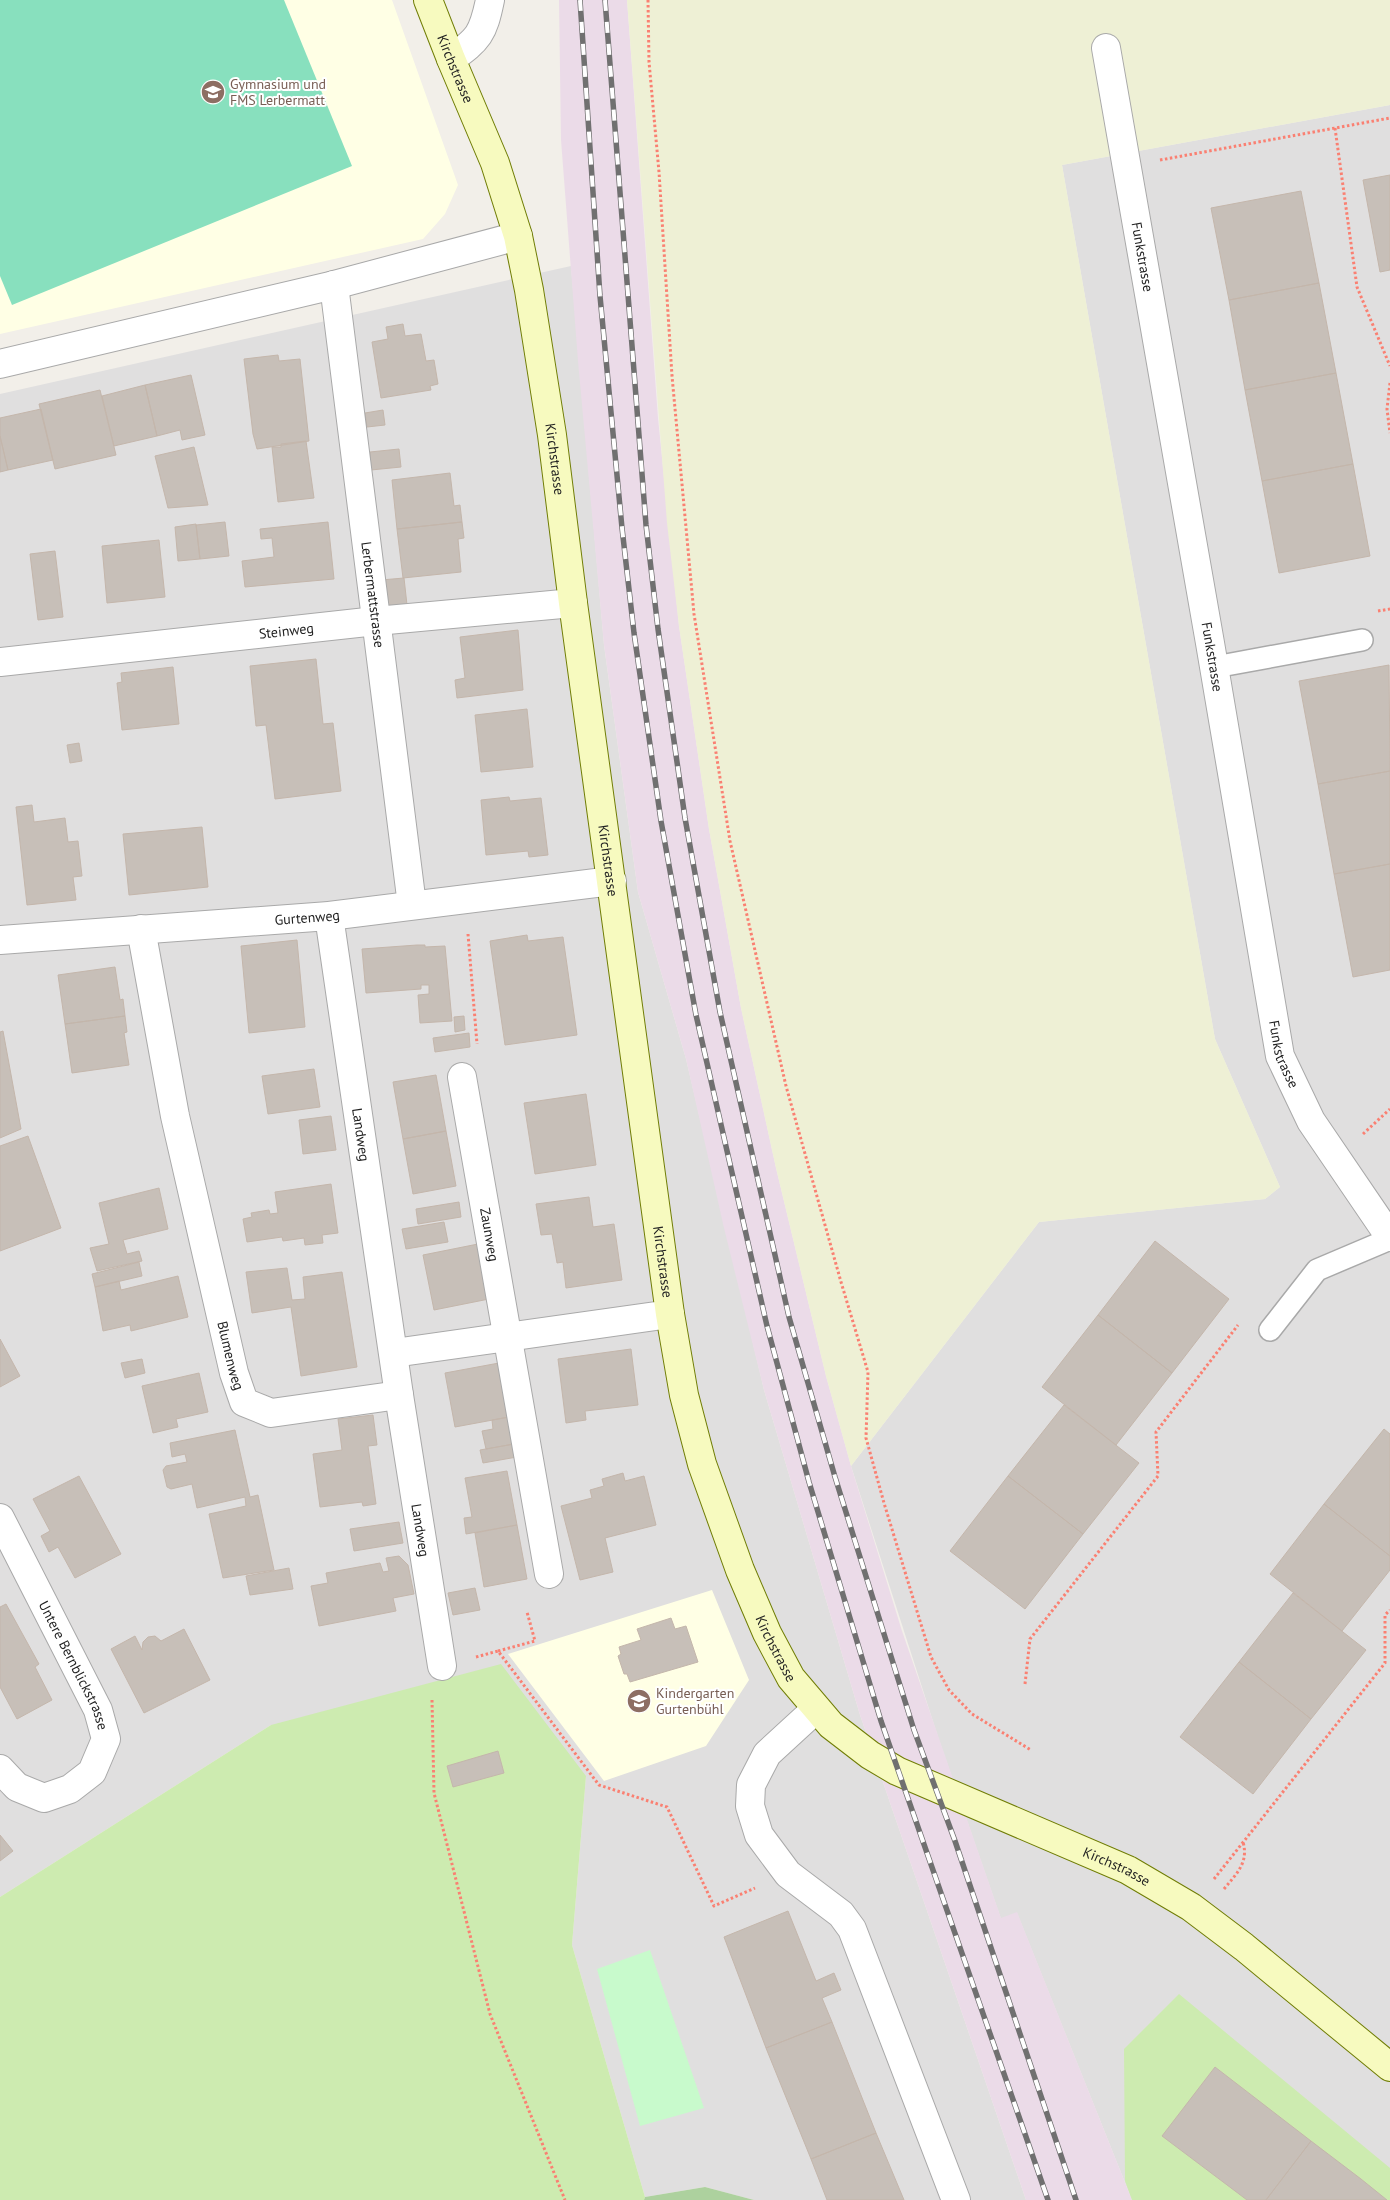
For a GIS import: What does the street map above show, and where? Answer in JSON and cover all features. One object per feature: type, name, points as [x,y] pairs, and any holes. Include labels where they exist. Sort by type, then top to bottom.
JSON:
[{"type":"street","name":"Kirchstrasse","points":[[428,0],[496,163],[518,236],[552,435],[573,603],[670,1314],[684,1395],[702,1464],[740,1570],[775,1650],[791,1678],[816,1709],[850,1741],[897,1771],[1120,1867],[1192,1907],[1244,1947],[1390,2067]]},
{"type":"street","points":[[451,59],[471,44],[485,25],[490,0]]},
{"type":"street","name":"Funkstrasse","points":[[1106,48],[1215,667],[1280,1056],[1311,1121],[1390,1238]]},
{"type":"street","points":[[0,364],[334,286],[518,236]]},
{"type":"street","name":"Lerbermattstrasse","points":[[334,286],[412,905]]},
{"type":"street","name":"Steinweg","points":[[0,662],[376,620],[573,603]]},
{"type":"street","name":"Gurtenweg","points":[[0,940],[329,916],[612,881]]},
{"type":"street","name":"Landweg","points":[[329,916],[394,1353]]},
{"type":"street","name":"Blumenweg","points":[[141,929],[175,1116],[234,1373],[244,1402],[271,1413],[399,1395]]},
{"type":"street","name":"Zaunweg","points":[[462,1078],[549,1574]]},
{"type":"street","points":[[399,1395],[394,1353],[670,1314]]},
{"type":"street","name":"Landweg","points":[[399,1395],[442,1666]]},
{"type":"street","name":"Untere Bernblickstrasse","points":[[0,1518],[98,1710],[106,1739],[92,1772],[70,1789],[44,1798],[17,1787],[0,1769]]},
{"type":"street","points":[[816,1709],[767,1754],[751,1785],[750,1806],[759,1835],[788,1874],[841,1914],[852,1928],[956,2200]]},
{"type":"lane","points":[[1215,667],[1362,640]]},
{"type":"lane","points":[[1270,1330],[1317,1270],[1390,1238]]},
{"type":"path","points":[[648,0],[649,62],[659,172],[672,376],[694,614],[730,840],[786,1086],[840,1282],[868,1372],[866,1438],[930,1656],[949,1690],[972,1714],[1031,1750]]},
{"type":"path","points":[[1128,166],[1390,118]]},
{"type":"path","points":[[1335,128],[1357,286],[1390,366]]},
{"type":"path","points":[[1390,383],[1387,409],[1390,433]]},
{"type":"path","points":[[462,1078],[478,1056],[465,898]]},
{"type":"path","points":[[1025,1684],[1030,1639],[1158,1476],[1156,1432],[1241,1321]]},
{"type":"path","points":[[1221,1870],[1385,1663],[1385,1615],[1390,1610]]},
{"type":"path","points":[[527,1612],[535,1641],[442,1666],[431,1686],[434,1793],[490,2014],[565,2200]]},
{"type":"path","points":[[498,1651],[599,1785],[667,1807],[714,1906],[788,1874]]},
{"type":"path","points":[[1211,1882],[1223,1889],[1243,1866],[1246,1852],[1243,1842]]},
{"type":"shaded area","name":"Gymnasium und FMS Lerbermatt","points":[[0,0],[392,0],[458,185],[445,214],[423,239],[0,334]]},
{"type":"shaded area","points":[[559,0],[627,0],[658,418],[679,626],[709,829],[741,1008],[776,1168],[826,1376],[851,1466],[902,1631],[1001,1918],[1017,1912],[1132,2200],[1026,2200],[860,1715],[764,1390],[724,1228],[686,1059],[638,892],[604,645],[578,361],[561,140]]},
{"type":"shaded area","points":[[627,0],[1390,0],[1390,105],[1062,165],[1215,1039],[1280,1187],[1265,1199],[1039,1222],[851,1466],[826,1376],[776,1168],[741,1008],[709,829],[679,626],[667,523]]},
{"type":"shaded area","points":[[1390,105],[1390,2200],[1132,2200],[1017,1913],[1001,1919],[938,1737],[851,1466],[1039,1222],[1265,1199],[1280,1187],[1215,1039],[1062,165]]},
{"type":"shaded area","points":[[571,266],[604,645],[638,892],[686,1059],[764,1390],[860,1715],[1026,2200],[754,2200],[705,2187],[645,2197],[572,1945],[586,1776],[271,1725],[0,1897],[0,394]]},
{"type":"shaded area","name":"Kindergarten Gurtenbühl","points":[[712,1590],[749,1680],[706,1746],[604,1781],[508,1654]]},
{"type":"green space","name":"Gymnasium und FMS Lerbermatt","points":[[0,0],[284,0],[352,166],[12,305],[0,276]]},
{"type":"green space","points":[[501,1664],[586,1776],[572,1945],[645,2197],[644,2200],[0,2200],[0,1897],[271,1725]]},
{"type":"green space","points":[[650,1950],[704,2108],[640,2126],[597,1969]]},
{"type":"green space","points":[[1179,1994],[1390,2168],[1390,2200],[1132,2200],[1125,2181],[1124,2049]]},
{"type":"green space","points":[[705,2187],[754,2200],[644,2200],[645,2197]]},
{"type":"building","points":[[1390,175],[1390,270],[1380,272],[1363,180]]},
{"type":"building","points":[[1301,191],[1319,283],[1229,300],[1211,208]]},
{"type":"building","points":[[1319,283],[1336,373],[1245,390],[1229,300]]},
{"type":"building","points":[[403,324],[405,336],[421,334],[426,361],[434,360],[438,384],[430,386],[431,390],[381,398],[372,342],[388,339],[386,327]]},
{"type":"building","points":[[278,355],[279,361],[300,359],[309,441],[257,449],[253,434],[244,359]]},
{"type":"building","points":[[1336,373],[1353,464],[1262,481],[1245,390]]},
{"type":"building","points":[[191,375],[205,435],[182,440],[180,430],[157,436],[145,385]]},
{"type":"building","points":[[145,385],[157,436],[114,446],[102,396]]},
{"type":"building","points":[[100,390],[116,455],[55,469],[39,404]]},
{"type":"building","points":[[41,409],[53,460],[8,470],[0,436],[0,418]]},
{"type":"building","points":[[383,410],[385,425],[367,427],[365,413]]},
{"type":"building","points":[[0,436],[8,470],[0,472]]},
{"type":"building","points":[[306,441],[314,498],[278,502],[272,447],[281,447],[281,444]]},
{"type":"building","points":[[194,447],[208,505],[168,508],[155,456]]},
{"type":"building","points":[[399,449],[401,467],[371,470],[370,452]]},
{"type":"building","points":[[1353,464],[1370,556],[1279,573],[1262,481]]},
{"type":"building","points":[[450,473],[454,506],[460,505],[462,522],[397,529],[392,480]]},
{"type":"building","points":[[225,522],[229,556],[200,559],[196,525]]},
{"type":"building","points":[[328,522],[334,579],[245,587],[242,561],[274,557],[272,538],[261,539],[260,529]]},
{"type":"building","points":[[462,522],[464,538],[458,539],[461,572],[403,578],[397,529]]},
{"type":"building","points":[[196,524],[200,559],[178,561],[175,527]]},
{"type":"building","points":[[159,540],[165,597],[107,603],[102,546]]},
{"type":"building","points":[[55,551],[63,617],[38,620],[30,554]]},
{"type":"building","points":[[404,578],[407,605],[384,608],[381,580]]},
{"type":"building","points":[[518,630],[523,690],[457,698],[455,680],[465,678],[460,637]]},
{"type":"building","points":[[316,659],[323,724],[333,723],[341,791],[275,799],[266,725],[256,726],[250,666]]},
{"type":"building","points":[[1389,665],[1390,771],[1318,784],[1299,681]]},
{"type":"building","points":[[173,667],[179,724],[122,730],[117,683],[122,682],[121,673]]},
{"type":"building","points":[[527,709],[533,767],[481,772],[475,715]]},
{"type":"building","points":[[79,743],[82,761],[70,763],[67,745]]},
{"type":"building","points":[[1390,771],[1390,864],[1334,874],[1318,784]]},
{"type":"building","points":[[509,797],[510,801],[541,798],[548,855],[529,857],[528,851],[486,855],[481,800]]},
{"type":"building","points":[[32,805],[34,822],[65,818],[68,842],[78,841],[82,876],[73,877],[76,900],[27,905],[16,807]]},
{"type":"building","points":[[202,827],[208,887],[129,895],[123,834]]},
{"type":"building","points":[[1390,864],[1390,970],[1353,977],[1334,874]]},
{"type":"building","points":[[527,935],[528,941],[563,937],[577,1035],[505,1045],[490,941]]},
{"type":"building","points":[[297,940],[305,1027],[249,1033],[241,946]]},
{"type":"building","points":[[425,945],[425,947],[445,946],[452,1021],[420,1023],[418,995],[429,994],[429,985],[421,985],[421,989],[366,993],[362,949]]},
{"type":"building","points":[[115,967],[120,1000],[123,999],[125,1016],[65,1024],[58,975]]},
{"type":"building","points":[[125,1016],[127,1032],[124,1033],[129,1065],[72,1073],[65,1024]]},
{"type":"building","points":[[464,1016],[465,1030],[455,1032],[454,1017]]},
{"type":"building","points":[[3,1031],[21,1129],[0,1138],[0,1032]]},
{"type":"building","points":[[469,1033],[470,1047],[435,1052],[433,1038]]},
{"type":"building","points":[[314,1069],[320,1107],[268,1114],[262,1076]]},
{"type":"building","points":[[436,1075],[446,1131],[403,1139],[393,1082]]},
{"type":"building","points":[[586,1094],[596,1165],[535,1174],[524,1103]]},
{"type":"building","points":[[331,1116],[336,1150],[303,1154],[299,1120]]},
{"type":"building","points":[[446,1131],[456,1186],[413,1194],[403,1139]]},
{"type":"building","points":[[28,1136],[61,1228],[0,1251],[0,1146]]},
{"type":"building","points":[[331,1184],[338,1233],[322,1235],[323,1243],[305,1245],[304,1238],[283,1241],[282,1237],[247,1242],[243,1219],[252,1217],[251,1213],[269,1210],[270,1214],[278,1213],[275,1192]]},
{"type":"building","points":[[159,1188],[168,1229],[123,1240],[127,1254],[139,1251],[142,1261],[97,1271],[90,1248],[109,1244],[99,1203]]},
{"type":"building","points":[[589,1197],[593,1227],[614,1224],[622,1280],[566,1288],[563,1262],[557,1263],[552,1234],[541,1235],[536,1204]]},
{"type":"building","points":[[459,1202],[461,1217],[418,1224],[416,1209]]},
{"type":"building","points":[[444,1222],[448,1242],[406,1249],[402,1229]]},
{"type":"building","points":[[1155,1241],[1229,1299],[1172,1373],[1098,1315]]},
{"type":"building","points":[[478,1244],[489,1299],[434,1310],[423,1255]]},
{"type":"building","points":[[139,1262],[142,1276],[95,1287],[92,1274]]},
{"type":"building","points":[[287,1268],[292,1300],[305,1299],[303,1277],[342,1272],[357,1367],[301,1376],[291,1307],[252,1313],[246,1272]]},
{"type":"building","points":[[178,1276],[188,1317],[131,1331],[130,1325],[103,1331],[95,1287],[119,1281],[121,1290]]},
{"type":"building","points":[[1098,1315],[1172,1373],[1116,1445],[1042,1387]]},
{"type":"building","points":[[0,1339],[20,1376],[0,1387]]},
{"type":"building","points":[[631,1349],[638,1405],[585,1411],[586,1420],[566,1423],[558,1359]]},
{"type":"building","points":[[142,1359],[145,1373],[125,1378],[121,1363]]},
{"type":"building","points":[[499,1363],[509,1417],[455,1427],[445,1373]]},
{"type":"building","points":[[199,1373],[208,1412],[176,1419],[178,1427],[153,1433],[142,1386]]},
{"type":"building","points":[[1064,1405],[1139,1463],[1083,1534],[1008,1476]]},
{"type":"building","points":[[373,1415],[377,1445],[368,1446],[376,1504],[363,1506],[362,1502],[320,1507],[313,1454],[342,1450],[338,1419]]},
{"type":"building","points":[[509,1417],[514,1444],[486,1449],[482,1431],[493,1429],[492,1420]]},
{"type":"building","points":[[1384,1429],[1390,1434],[1390,1556],[1324,1504]]},
{"type":"building","points":[[235,1430],[250,1497],[258,1495],[274,1570],[223,1578],[209,1514],[246,1506],[245,1497],[197,1508],[192,1484],[171,1489],[167,1487],[163,1470],[166,1466],[187,1462],[185,1454],[172,1457],[170,1443]]},
{"type":"building","points":[[514,1444],[517,1457],[483,1463],[480,1450]]},
{"type":"building","points":[[507,1471],[517,1525],[466,1534],[464,1518],[472,1517],[465,1478]]},
{"type":"building","points":[[623,1473],[625,1481],[644,1476],[656,1525],[605,1538],[613,1572],[580,1580],[561,1506],[592,1498],[590,1490],[604,1486],[602,1479]]},
{"type":"building","points":[[79,1476],[121,1554],[75,1578],[58,1547],[49,1552],[41,1536],[50,1531],[33,1499]]},
{"type":"building","points":[[1008,1476],[1083,1534],[1025,1609],[950,1551]]},
{"type":"building","points":[[1324,1504],[1390,1556],[1390,1570],[1342,1631],[1270,1574]]},
{"type":"building","points":[[399,1522],[403,1543],[354,1551],[350,1529]]},
{"type":"building","points":[[517,1525],[527,1579],[484,1587],[475,1533]]},
{"type":"building","points":[[399,1556],[408,1565],[414,1594],[393,1598],[396,1611],[319,1626],[311,1586],[328,1583],[326,1573],[380,1563],[383,1572],[389,1571],[386,1558]]},
{"type":"building","points":[[289,1568],[293,1589],[250,1595],[246,1576]]},
{"type":"building","points":[[475,1588],[480,1610],[453,1615],[448,1593]]},
{"type":"building","points":[[1293,1593],[1366,1650],[1311,1719],[1239,1662]]},
{"type":"building","points":[[6,1604],[39,1664],[35,1667],[52,1700],[17,1719],[0,1687],[0,1607]]},
{"type":"building","points":[[671,1618],[675,1629],[686,1626],[698,1662],[630,1682],[627,1674],[624,1674],[618,1656],[621,1654],[619,1647],[641,1640],[637,1629]]},
{"type":"building","points":[[184,1629],[210,1680],[144,1713],[111,1649],[135,1636],[142,1650],[143,1642],[148,1637],[155,1636],[161,1641]]},
{"type":"building","points":[[1239,1662],[1311,1719],[1253,1794],[1180,1737]]},
{"type":"building","points":[[498,1751],[504,1773],[453,1787],[447,1766]]},
{"type":"building","points":[[0,1835],[13,1851],[0,1861]]},
{"type":"building","points":[[788,1911],[816,1981],[834,1973],[841,1990],[822,1998],[832,2022],[766,2048],[724,1937]]},
{"type":"building","points":[[832,2022],[876,2133],[811,2159],[766,2048]]},
{"type":"building","points":[[1215,2067],[1311,2141],[1266,2200],[1247,2200],[1162,2136]]},
{"type":"building","points":[[876,2133],[904,2200],[827,2200],[811,2159]]},
{"type":"building","points":[[1311,2141],[1361,2179],[1387,2200],[1266,2200]]},
{"type":"railway","points":[[580,0],[600,296],[622,528],[634,633],[661,821],[696,1015],[767,1326],[809,1482],[881,1721],[1048,2200]]},
{"type":"railway","points":[[605,0],[646,525],[658,629],[685,818],[720,1012],[789,1317],[835,1477],[914,1730],[955,1841],[1076,2200]]},
{"type":"place","name":"Gymnasium und FMS Lerbermatt","points":[[213,92]]},
{"type":"place","name":"Kindergarten Gurtenbühl","points":[[639,1701]]}]
